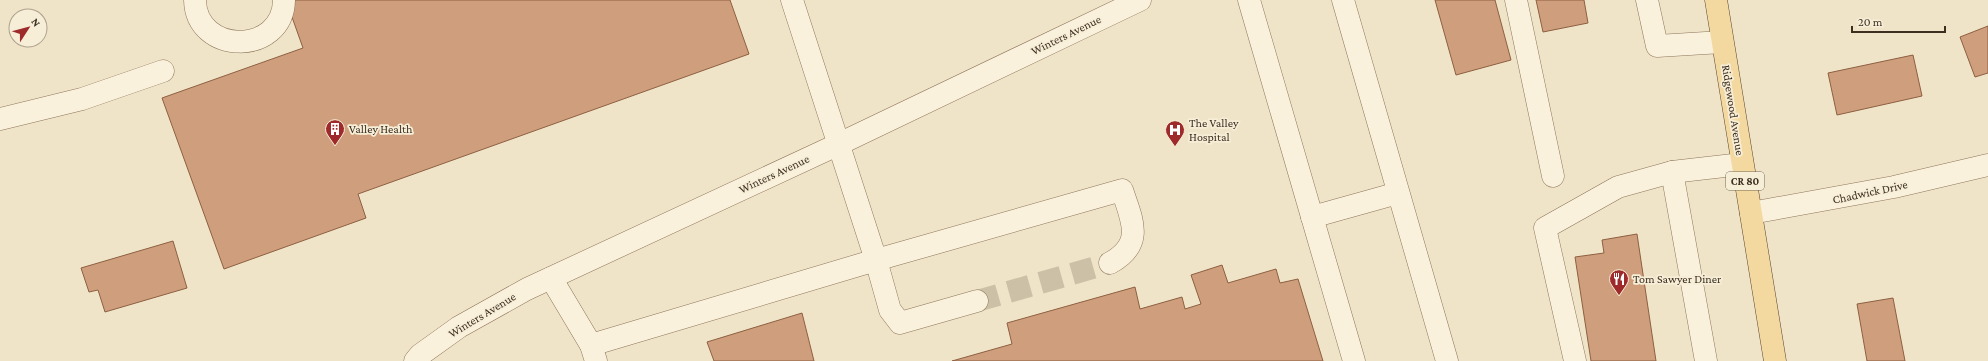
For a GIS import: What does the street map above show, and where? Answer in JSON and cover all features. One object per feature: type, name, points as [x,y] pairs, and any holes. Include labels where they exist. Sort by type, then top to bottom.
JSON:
[{"type":"main road","name":"Ridgewood Avenue","points":[[1716,0],[1751,213],[1772,360]]},
{"type":"street","points":[[195,0],[201,20],[211,32],[224,40],[239,43],[255,40],[268,33],[278,22],[284,7],[284,0]]},
{"type":"street","points":[[792,0],[876,260],[890,310],[900,323],[977,301]]},
{"type":"street","name":"Winters Avenue","points":[[415,361],[420,355],[459,327],[527,289],[839,144],[1140,0]]},
{"type":"street","points":[[1249,0],[1354,361]]},
{"type":"street","points":[[1343,0],[1446,361]]},
{"type":"street","points":[[1516,0],[1553,176]]},
{"type":"street","points":[[1647,0],[1657,46],[1722,42]]},
{"type":"street","points":[[0,119],[82,99],[163,71]]},
{"type":"street","points":[[1575,361],[1545,228],[1618,187],[1672,172],[1742,164]]},
{"type":"street","name":"Chadwick Drive","points":[[1751,213],[1894,187],[1988,165]]},
{"type":"street","points":[[1672,172],[1706,361]]},
{"type":"street","points":[[551,278],[593,353],[876,260],[1122,190],[1134,226],[1133,239],[1127,251],[1110,263]]},
{"type":"street","points":[[1312,217],[1398,193]]},
{"type":"building","name":"Valley Health","points":[[294,0],[730,0],[749,54],[358,194],[366,218],[224,269],[162,98],[303,48],[287,3]]},
{"type":"building","points":[[1435,0],[1495,0],[1511,60],[1456,75]]},
{"type":"building","points":[[1536,0],[1584,0],[1588,23],[1543,32]]},
{"type":"building","points":[[1988,26],[1988,73],[1975,77],[1960,37]]},
{"type":"building","points":[[1913,55],[1922,96],[1837,115],[1828,73]]},
{"type":"building","points":[[1637,234],[1656,361],[1591,361],[1575,257],[1604,253],[1602,240]]},
{"type":"building","points":[[173,241],[187,288],[105,312],[98,290],[89,292],[81,268]]},
{"type":"building","points":[[1222,265],[1228,283],[1276,269],[1280,283],[1298,279],[1323,361],[952,361],[1012,344],[1007,323],[1135,287],[1140,309],[1182,297],[1185,309],[1201,304],[1191,275]]},
{"type":"building","points":[[1893,298],[1905,361],[1867,361],[1857,304]]},
{"type":"building","points":[[802,313],[814,361],[714,361],[707,342]]},
{"type":"tunnel","points":[[977,301],[1110,263]]},
{"type":"place","name":"Valley Health","points":[[335,146]]},
{"type":"place","name":"The Valley Hospital","points":[[1175,147]]},
{"type":"place","name":"Tom Sawyer Diner","points":[[1619,296]]}]
